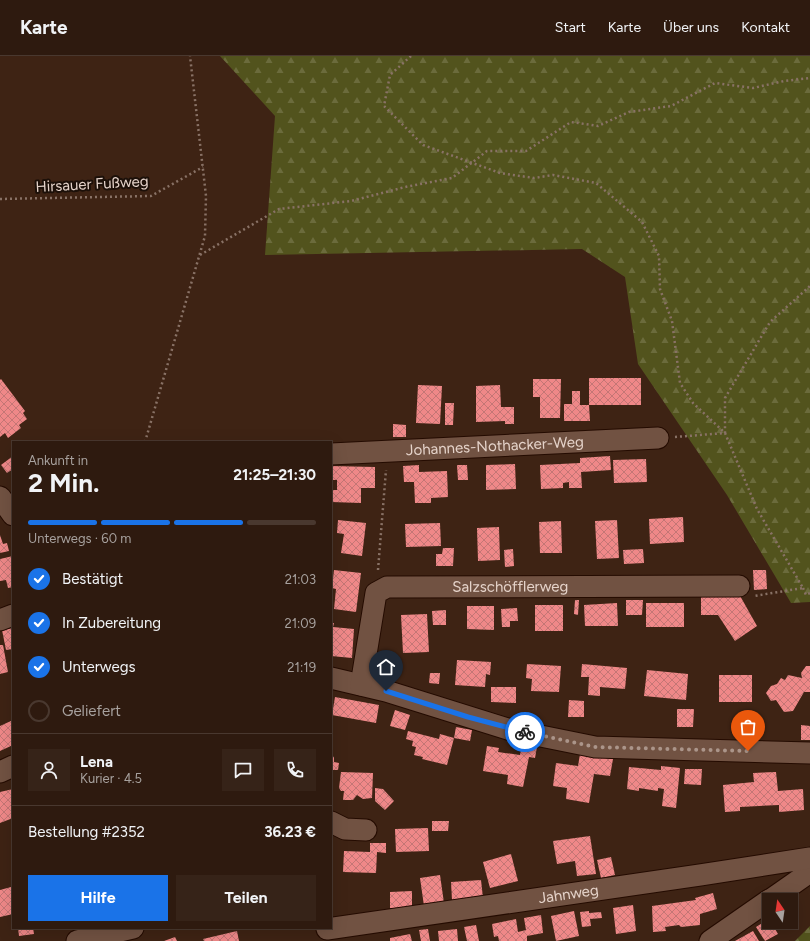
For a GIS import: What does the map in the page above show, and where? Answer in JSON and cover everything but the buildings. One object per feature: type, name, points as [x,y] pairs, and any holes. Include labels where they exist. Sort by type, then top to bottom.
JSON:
[{"type":"street","name":"Johannes-Nothacker-Weg","points":[[332,454],[658,438]]},
{"type":"street","points":[[0,497],[12,514]]},
{"type":"street","name":"Salzschöfflerweg","points":[[376,593],[388,587],[739,586]]},
{"type":"street","points":[[361,685],[376,593]]},
{"type":"street","points":[[0,620],[12,615]]},
{"type":"street","points":[[332,678],[386,691],[511,730],[595,747],[810,753]]},
{"type":"street","points":[[0,772],[12,766]]},
{"type":"street","points":[[332,822],[346,829],[366,830]]},
{"type":"street","name":"Jahnweg","points":[[327,933],[810,858]]},
{"type":"street","points":[[779,893],[810,872]]},
{"type":"street","points":[[710,941],[762,905]]},
{"type":"street","points":[[78,941],[129,929]]},
{"type":"path","points":[[411,56],[390,75],[384,106],[423,146],[500,173],[534,178],[553,175],[596,183],[642,222],[659,256],[660,289],[672,321],[680,383],[693,402],[725,433]]},
{"type":"path","points":[[145,441],[205,236],[206,196],[189,57]]},
{"type":"path","points":[[200,255],[279,209],[351,201],[405,187],[452,178],[487,151],[526,151],[571,122],[598,126],[629,112],[672,106],[715,83],[753,88],[784,81],[810,78]]},
{"type":"path","name":"Hirsauer Fußweg","points":[[0,199],[151,196],[203,167]]},
{"type":"path","points":[[810,286],[770,322],[725,398],[725,433],[757,509],[806,596],[810,593]]},
{"type":"path","points":[[805,290],[810,289]]},
{"type":"path","points":[[658,438],[725,433]]},
{"type":"path","points":[[376,593],[387,452]]},
{"type":"path","points":[[739,586],[750,596],[802,588]]},
{"type":"green space","points":[[220,56],[810,56],[810,602],[791,603],[727,495],[638,364],[625,277],[582,249],[265,255],[275,116]]},
{"type":"green space","points":[[810,926],[810,941],[795,941]]},
{"type":"way so far","points":[[525,732],[595,747],[748,751]]},
{"type":"route","points":[[386,691],[511,730],[525,732]]}]
